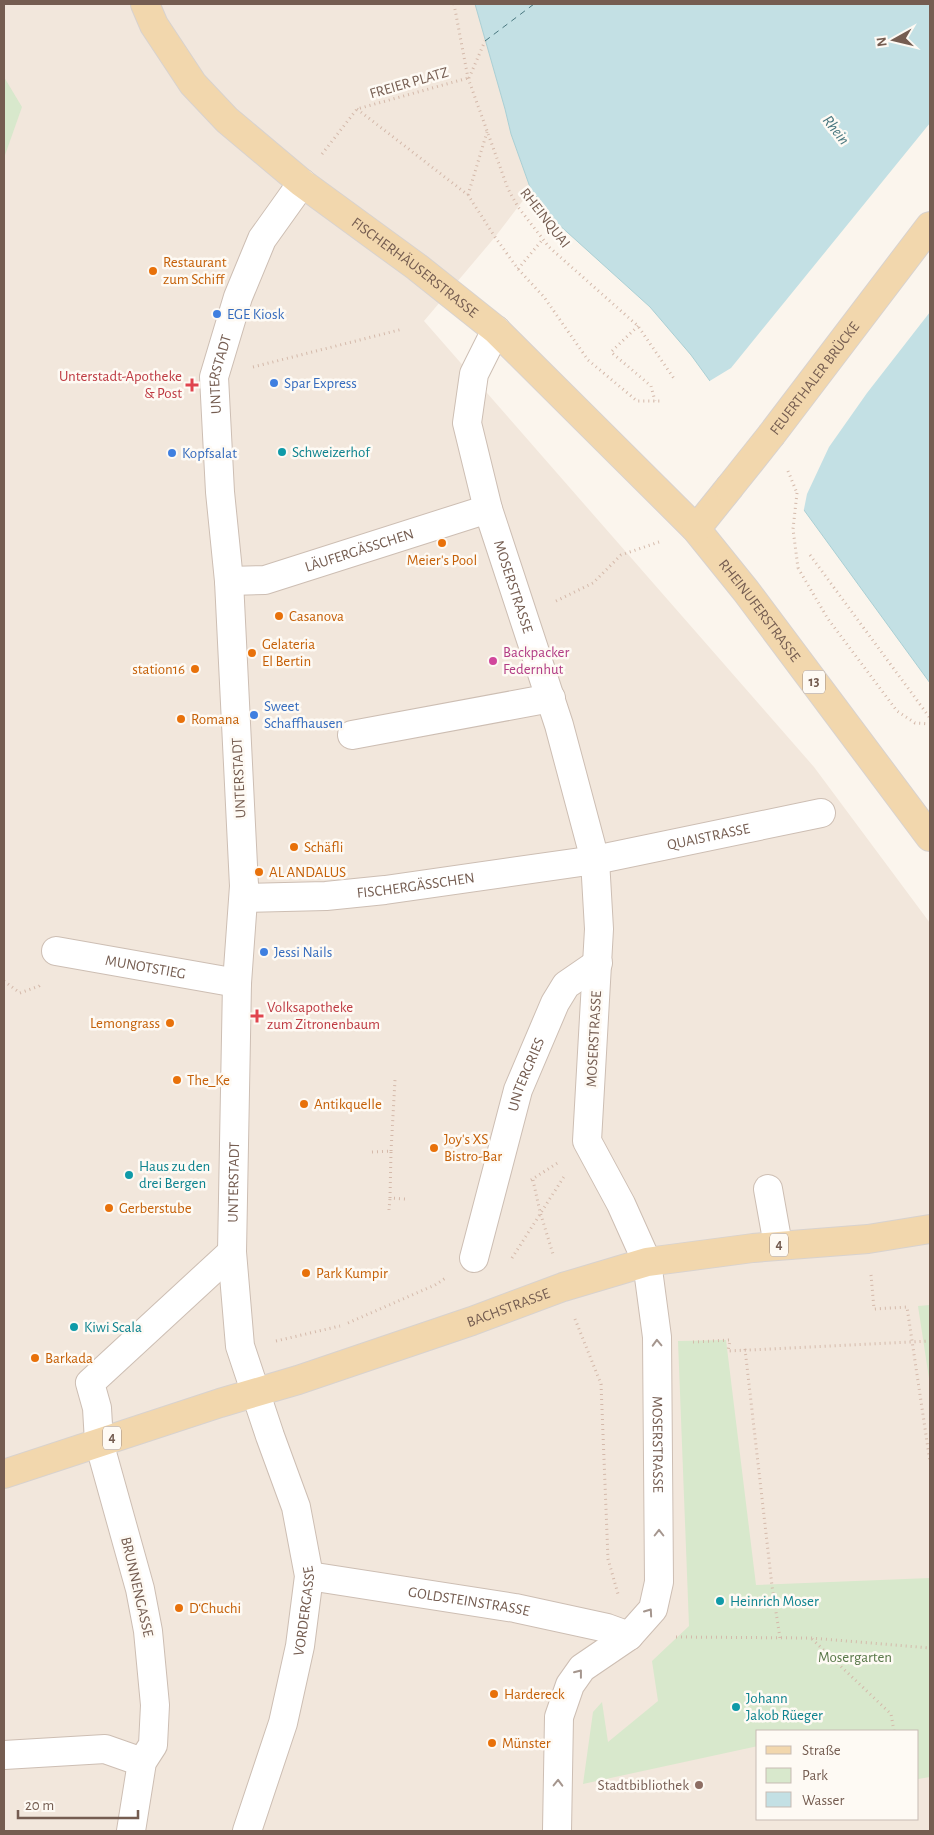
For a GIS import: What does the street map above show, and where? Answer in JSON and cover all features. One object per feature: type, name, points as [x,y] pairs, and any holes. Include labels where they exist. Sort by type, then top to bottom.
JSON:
[{"type":"main road","name":"FISCHERHÄUSERSTRASSE","points":[[145,4],[154,25],[193,84],[227,120],[302,183],[417,267],[496,330],[696,529]]},
{"type":"main road","name":"FEUERTHALER BRÜCKE","points":[[696,529],[930,226]]},
{"type":"main road","name":"RHEINUFERSTRASSE","points":[[696,529],[746,591],[930,837]]},
{"type":"main road","name":"BACHSTRASSE","points":[[4,1474],[99,1442],[298,1380],[464,1324],[563,1287],[647,1262],[778,1245],[868,1239],[930,1229]]},
{"type":"street","name":"UNTERSTADT","points":[[256,1392],[240,1346],[232,1252],[237,983],[244,886],[230,582],[220,492],[214,377],[238,297],[262,238],[302,183]]},
{"type":"street","name":"MOSERSTRASSE","points":[[496,330],[474,374],[467,423],[488,509],[551,698],[595,860],[599,929],[588,1142],[647,1262],[657,1337],[660,1582],[653,1609],[629,1636],[582,1668],[570,1685],[559,1717],[557,1831]]},
{"type":"street","name":"LÄUFERGÄSSCHEN","points":[[230,582],[265,580],[488,509]]},
{"type":"street","points":[[352,736],[551,698]]},
{"type":"street","name":"QUAISTRASSE","points":[[595,860],[820,813]]},
{"type":"street","name":"FISCHERGÄSSCHEN","points":[[244,886],[248,898],[326,896],[385,890],[595,860]]},
{"type":"street","name":"MUNOTSTIEG","points":[[56,951],[237,983]]},
{"type":"street","name":"UNTERGRIES","points":[[474,1258],[518,1090],[555,1004],[566,985],[598,963]]},
{"type":"street","points":[[768,1189],[778,1245]]},
{"type":"street","points":[[99,1442],[97,1408],[90,1383],[232,1252]]},
{"type":"street","name":"VORDERGASSE","points":[[247,1831],[283,1723],[300,1646],[309,1576],[296,1507],[256,1392]]},
{"type":"street","name":"BRUNNENGASSE","points":[[99,1442],[140,1589],[148,1631],[155,1705],[153,1745],[142,1762]]},
{"type":"street","name":"GOLDSTEINSTRASSE","points":[[309,1576],[515,1608],[607,1628],[629,1636]]},
{"type":"street","points":[[4,1755],[105,1749],[142,1762],[131,1831]]},
{"type":"path","name":"RHEINQUAI","points":[[454,4],[468,78],[508,189],[518,208],[550,247],[638,326],[675,380]]},
{"type":"path","points":[[468,78],[485,41]]},
{"type":"path","name":"FREIER PLATZ","points":[[302,183],[357,109],[468,78]]},
{"type":"path","points":[[357,109],[468,195],[518,269],[544,297],[588,360],[637,401],[661,401]]},
{"type":"path","points":[[468,195],[487,131]]},
{"type":"path","points":[[518,269],[543,239]]},
{"type":"path","points":[[638,326],[612,352],[651,386],[655,401]]},
{"type":"path","points":[[214,377],[403,329]]},
{"type":"path","points":[[797,493],[793,529],[798,568],[828,620],[897,711],[914,723],[930,724]]},
{"type":"path","points":[[523,614],[548,605],[593,583],[621,555]]},
{"type":"path","points":[[810,555],[930,718]]},
{"type":"path","points":[[389,1210],[395,1080]]},
{"type":"path","points":[[372,1152],[391,1151]]},
{"type":"path","points":[[533,1180],[540,1212]]},
{"type":"path","points":[[390,1198],[405,1199]]},
{"type":"path","points":[[868,1239],[874,1309],[907,1308],[930,1462]]},
{"type":"path","points":[[240,1346],[264,1343],[343,1326],[435,1285],[474,1258]]},
{"type":"path","points":[[583,1338],[601,1384],[608,1559],[629,1636],[811,1638],[930,1648]]},
{"type":"path","points":[[692,1342],[730,1340],[728,1351],[930,1341]]},
{"type":"path","points":[[746,1349],[770,1566],[780,1638]]},
{"type":"path","points":[[811,1638],[891,1714],[894,1730]]},
{"type":"shaded area","points":[[4,4],[475,4],[511,134],[531,190],[495,237],[424,321],[814,767],[930,923],[930,1831],[4,1831]]},
{"type":"green space","points":[[4,77],[22,107],[4,158]]},
{"type":"green space","points":[[930,1305],[930,1385],[918,1306]]},
{"type":"green space","name":"Mosergarten","points":[[726,1340],[756,1585],[930,1578],[930,1777],[919,1779],[919,1730],[756,1730],[756,1746],[583,1784],[593,1712],[602,1702],[608,1742],[658,1701],[652,1661],[689,1626],[678,1341]]},
{"type":"water","name":"Rhein","points":[[475,4],[930,4],[930,683],[691,355],[650,307],[557,223],[531,190],[511,134]]},
{"type":"pier","points":[[930,123],[930,312],[867,393],[829,447],[807,494],[803,514],[708,382],[731,368]]},
{"type":"ferry route","points":[[485,41],[534,4]]},
{"type":"place","name":"Restaurant zum Schiff","points":[[153,271]]},
{"type":"place","name":"EGE Kiosk","points":[[217,314]]},
{"type":"place","name":"Spar Express","points":[[274,383]]},
{"type":"place","name":"Unterstadt-Apotheke & Post","points":[[192,385]]},
{"type":"place","name":"Schweizerhof","points":[[282,452]]},
{"type":"place","name":"Kopfsalat","points":[[172,453]]},
{"type":"place","name":"Meier's Pool","points":[[442,543]]},
{"type":"place","name":"Casanova","points":[[279,616]]},
{"type":"place","name":"Gelateria El Bertin","points":[[252,653]]},
{"type":"place","name":"Backpacker Federnhut","points":[[493,661]]},
{"type":"place","name":"station16","points":[[195,669]]},
{"type":"place","name":"Sweet Schaffhausen","points":[[254,715]]},
{"type":"place","name":"Romana","points":[[181,719]]},
{"type":"place","name":"Schäfli","points":[[294,847]]},
{"type":"place","name":"AL ANDALUS","points":[[259,872]]},
{"type":"place","name":"Jessi Nails","points":[[264,952]]},
{"type":"place","name":"Volksapotheke zum Zitronenbaum","points":[[257,1016]]},
{"type":"place","name":"Lemongrass","points":[[170,1023]]},
{"type":"place","name":"The_Ke","points":[[177,1080]]},
{"type":"place","name":"Antikquelle","points":[[304,1104]]},
{"type":"place","name":"Joy's XS Bistro-Bar","points":[[434,1148]]},
{"type":"place","name":"Haus zu den drei Bergen","points":[[129,1175]]},
{"type":"place","name":"Gerberstube","points":[[109,1208]]},
{"type":"place","name":"Park Kumpir","points":[[306,1273]]},
{"type":"place","name":"Kiwi Scala","points":[[74,1327]]},
{"type":"place","name":"Barkada","points":[[35,1358]]},
{"type":"place","name":"Heinrich Moser","points":[[720,1601]]},
{"type":"place","name":"D‘Chuchi","points":[[179,1608]]},
{"type":"place","name":"Hardereck","points":[[494,1694]]},
{"type":"place","name":"Johann Jakob Rüeger","points":[[736,1707]]},
{"type":"place","name":"Münster","points":[[492,1743]]},
{"type":"place","name":"Stadtbibliothek","points":[[699,1785]]}]
